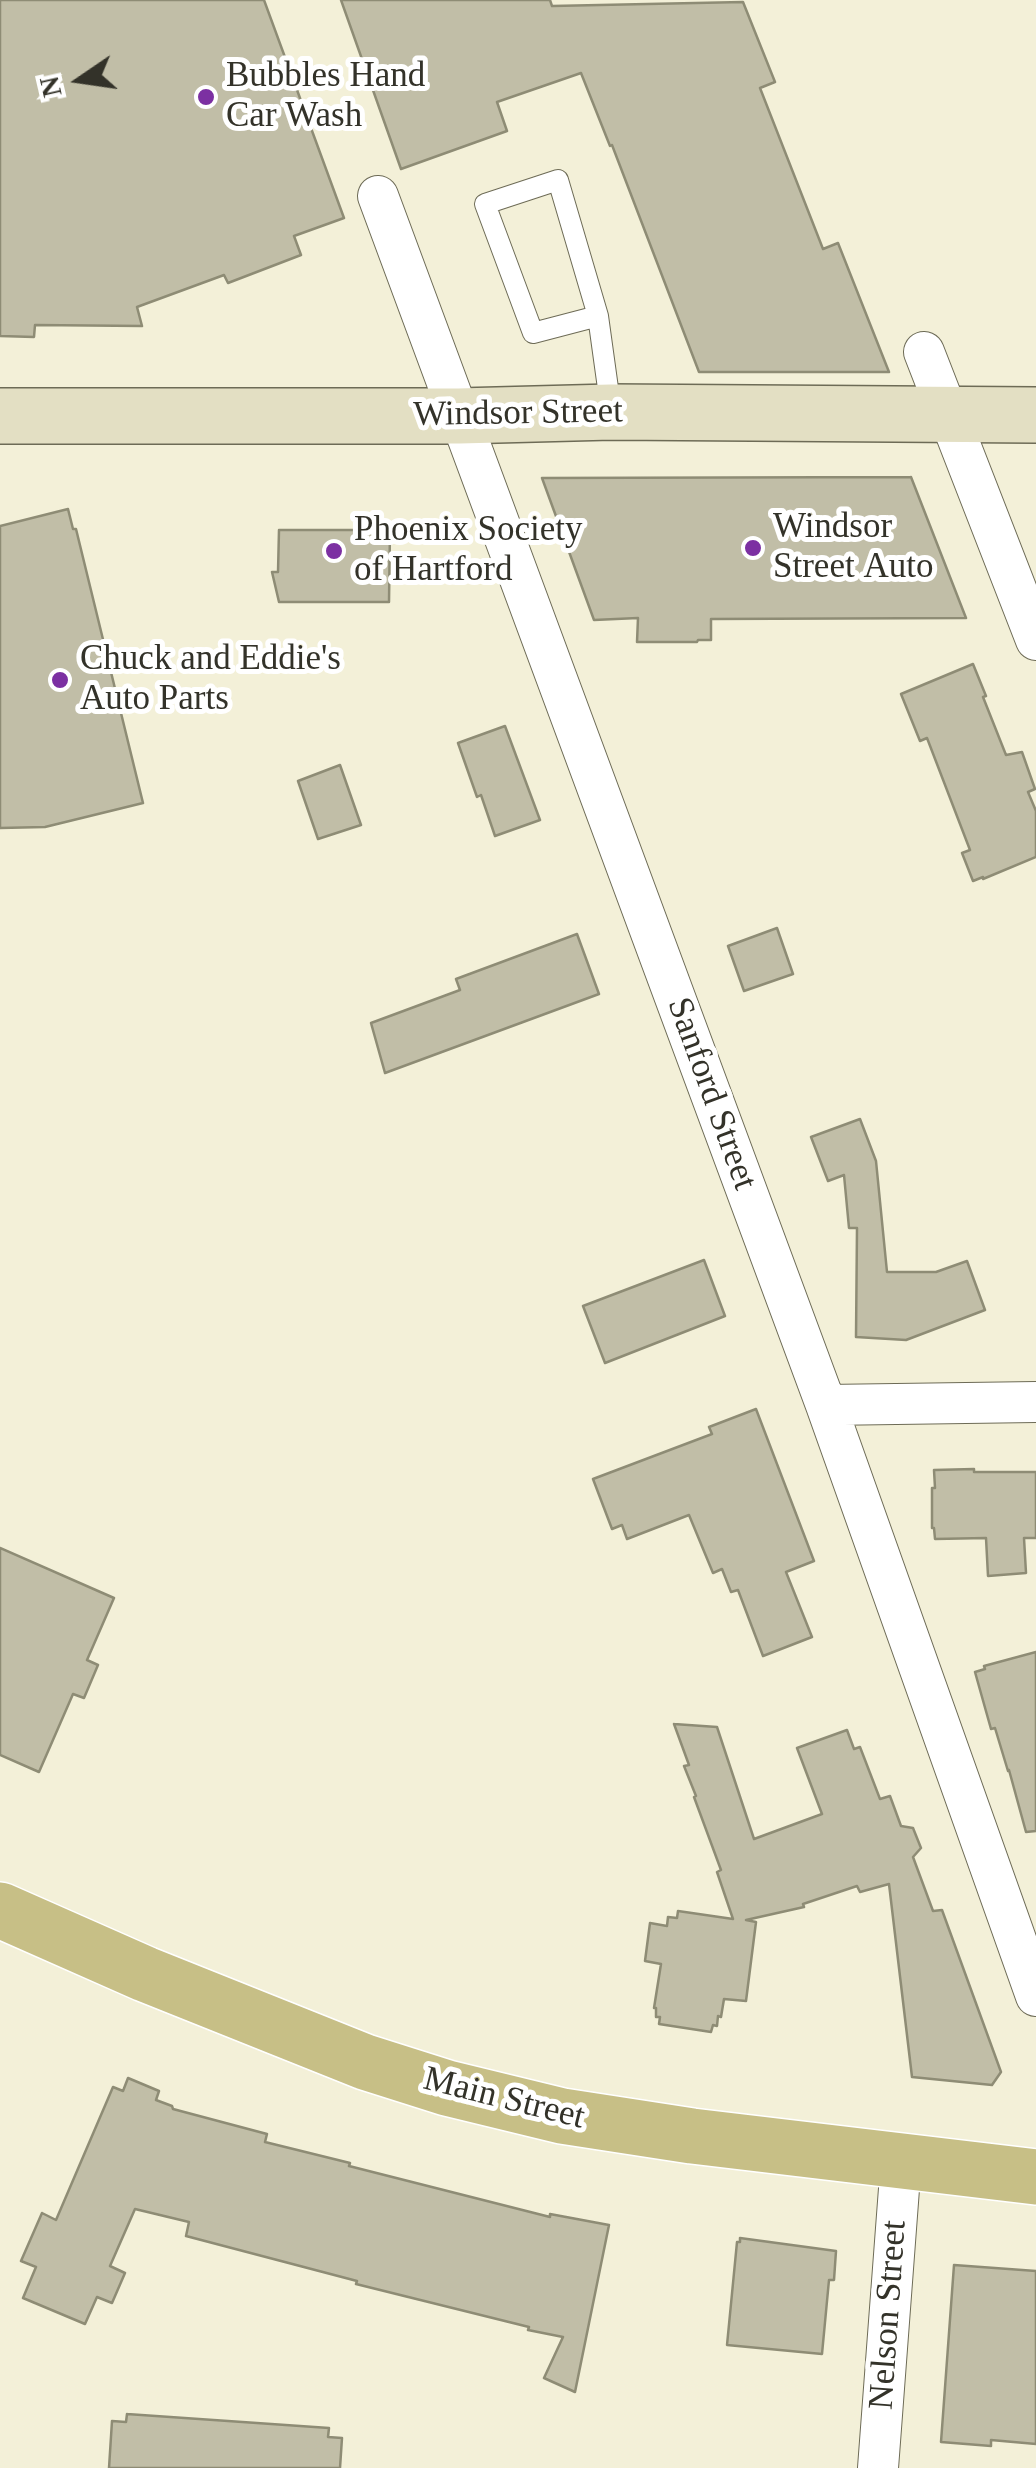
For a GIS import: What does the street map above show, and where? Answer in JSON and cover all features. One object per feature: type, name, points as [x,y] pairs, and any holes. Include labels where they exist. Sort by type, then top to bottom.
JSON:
[{"type":"main road","name":"Windsor Street","points":[[0,416],[459,416],[611,412],[1036,415]]},
{"type":"main road","name":"Main Street","points":[[0,1910],[273,2026],[364,2062],[447,2088],[562,2116],[692,2136],[1036,2177]]},
{"type":"street","name":"Sanford Street","points":[[378,196],[826,1405],[1036,1996]]},
{"type":"street","points":[[924,352],[1036,640]]},
{"type":"street","points":[[826,1405],[1036,1402]]},
{"type":"street","name":"Nelson Street","points":[[878,2468],[901,2162]]},
{"type":"lane","points":[[598,316],[534,333],[485,204],[558,180],[598,316],[611,412]]},
{"type":"building","points":[[0,0],[264,0],[344,218],[294,236],[301,255],[228,283],[224,275],[137,307],[142,326],[35,325],[34,337],[0,336]]},
{"type":"building","points":[[341,0],[550,0],[552,6],[743,2],[775,82],[760,88],[823,249],[838,243],[889,372],[699,372],[581,73],[497,102],[507,131],[401,169]]},
{"type":"building","name":"Windsor Street Auto","points":[[911,477],[966,618],[711,619],[711,640],[697,642],[637,642],[638,618],[594,620],[542,478]]},
{"type":"building","name":"Chuck and Eddie's Auto Parts","points":[[68,509],[143,803],[45,827],[0,828],[0,526]]},
{"type":"building","name":"Phoenix Society of Hartford","points":[[279,530],[390,530],[389,602],[279,602],[272,572],[278,572]]},
{"type":"building","points":[[973,664],[1006,755],[1022,752],[1035,789],[1028,792],[1036,811],[1036,857],[973,881],[962,853],[970,850],[927,738],[920,741],[901,694]]},
{"type":"building","points":[[505,726],[540,820],[495,836],[458,743]]},
{"type":"building","points":[[340,765],[361,825],[318,839],[298,781]]},
{"type":"building","points":[[777,928],[793,974],[744,991],[728,946]]},
{"type":"building","points":[[577,934],[599,994],[385,1073],[371,1023],[460,990],[456,979]]},
{"type":"building","points":[[860,1119],[876,1161],[887,1272],[936,1272],[967,1261],[985,1310],[906,1340],[856,1337],[857,1228],[849,1228],[844,1175],[828,1181],[811,1137]]},
{"type":"building","points":[[704,1260],[725,1316],[605,1363],[583,1306]]},
{"type":"building","points":[[756,1409],[814,1561],[786,1572],[812,1637],[763,1656],[738,1590],[731,1592],[722,1569],[713,1573],[689,1515],[627,1539],[622,1525],[612,1529],[593,1479],[712,1434],[709,1427]]},
{"type":"building","points":[[934,1470],[1036,1472],[1036,1538],[1024,1538],[1026,1573],[988,1576],[986,1538],[935,1539]]},
{"type":"building","points":[[0,1548],[114,1598],[87,1660],[98,1665],[84,1698],[73,1694],[39,1772],[0,1755]]},
{"type":"building","points":[[1036,1652],[1036,1831],[1026,1832],[975,1672]]},
{"type":"building","points":[[674,1724],[717,1727],[754,1839],[822,1814],[797,1748],[847,1730],[854,1749],[860,1747],[880,1799],[890,1796],[901,1826],[913,1828],[921,1848],[913,1857],[933,1911],[942,1910],[1001,2072],[992,2085],[912,2077],[889,1884],[860,1892],[857,1886],[803,1904],[804,1907],[746,1920],[756,1922],[746,2001],[724,1999],[721,2017],[718,2016],[717,2026],[713,2025],[711,2032],[659,2024],[660,2017],[656,2017],[654,2008],[661,1964],[645,1961],[650,1923],[667,1926],[668,1917],[677,1918],[678,1911],[733,1919]]},
{"type":"building","points":[[128,2078],[159,2091],[156,2100],[173,2109],[267,2134],[265,2142],[550,2217],[609,2225],[575,2392],[544,2378],[563,2337],[186,2236],[189,2222],[135,2209],[110,2266],[125,2273],[112,2303],[97,2297],[85,2324],[23,2298],[36,2267],[21,2261],[42,2213],[56,2220],[113,2087],[123,2091]]},
{"type":"building","points":[[740,2238],[836,2251],[834,2280],[829,2280],[822,2354],[727,2345]]},
{"type":"building","points":[[954,2265],[1036,2271],[1036,2444],[991,2440],[991,2446],[941,2442]]},
{"type":"building","points":[[127,2414],[329,2428],[328,2437],[342,2438],[340,2468],[109,2468],[112,2421],[126,2422]]},
{"type":"place","name":"Bubbles Hand Car Wash","points":[[206,97]]},
{"type":"place","name":"Windsor Street Auto","points":[[753,548]]},
{"type":"place","name":"Phoenix Society of Hartford","points":[[334,551]]},
{"type":"place","name":"Chuck and Eddie's Auto Parts","points":[[60,680]]}]
